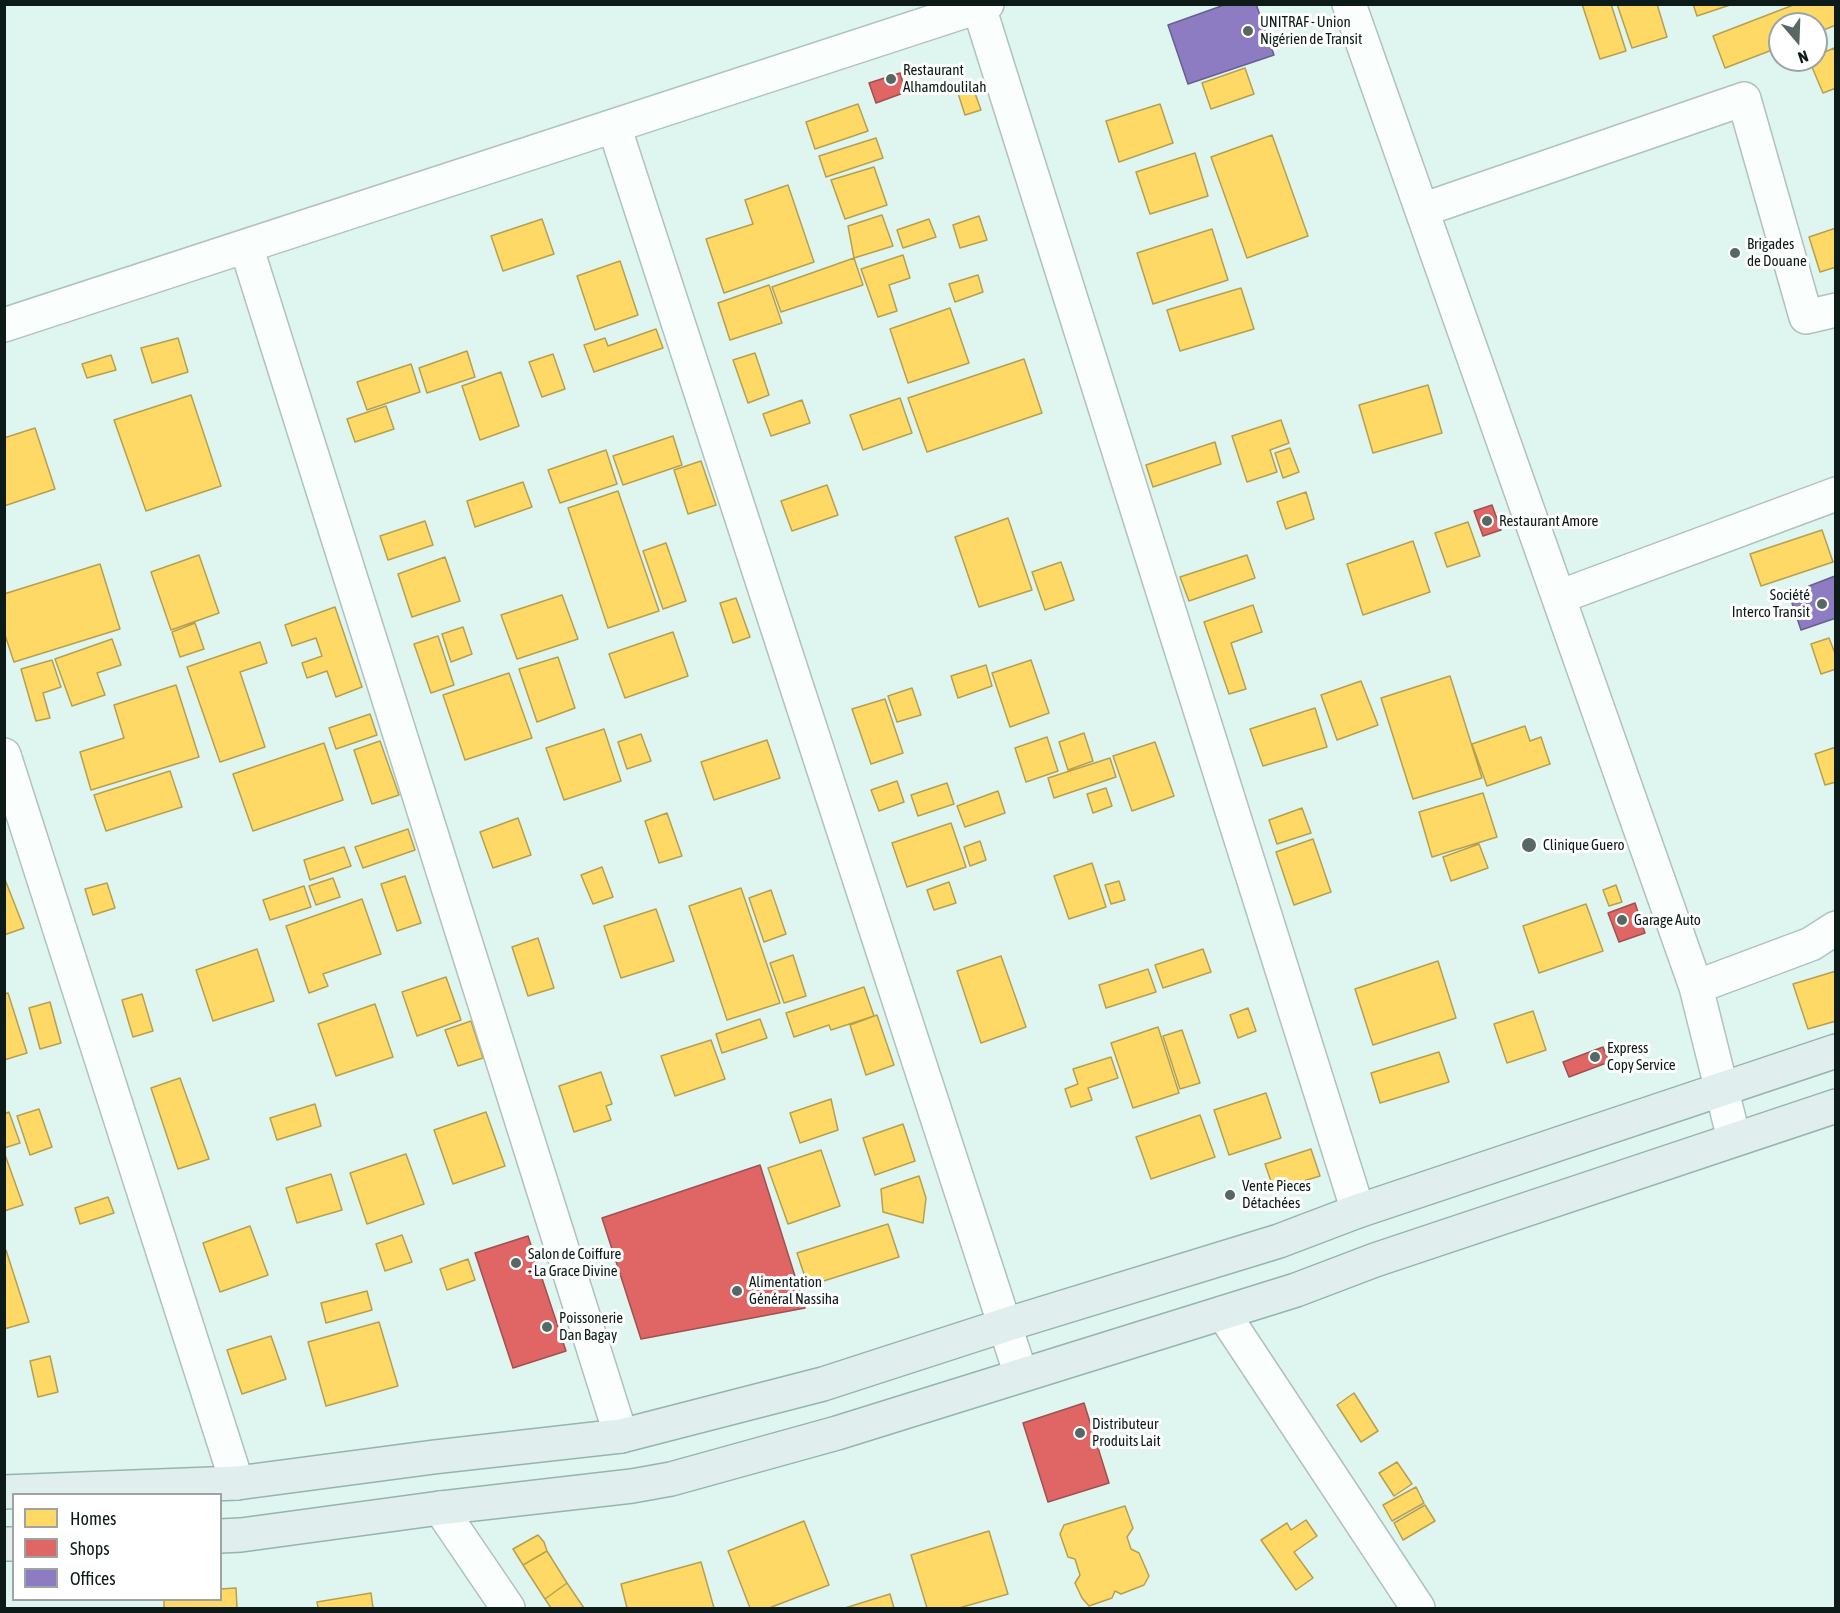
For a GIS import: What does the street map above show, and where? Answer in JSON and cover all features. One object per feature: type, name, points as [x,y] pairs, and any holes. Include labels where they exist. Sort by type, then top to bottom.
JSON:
[{"type":"main road","points":[[4,1491],[237,1483],[434,1457],[621,1436],[823,1384],[1269,1244],[1358,1211],[1836,1051]]},
{"type":"main road","points":[[222,1536],[253,1534],[440,1508],[632,1486],[671,1479],[837,1433],[1296,1290],[1375,1260],[1836,1106]]},
{"type":"street","points":[[1349,4],[1696,987],[1734,1139]]},
{"type":"street","points":[[4,325],[983,6],[1358,1211]]},
{"type":"street","points":[[1422,210],[1744,99],[1806,316],[1836,310]]},
{"type":"street","points":[[614,126],[1021,1375]]},
{"type":"street","points":[[246,246],[621,1436]]},
{"type":"street","points":[[1559,597],[1836,494]]},
{"type":"street","points":[[4,755],[237,1483]]},
{"type":"street","points":[[1696,987],[1811,944],[1836,928]]},
{"type":"street","points":[[1223,1312],[1418,1608]]},
{"type":"street","points":[[440,1508],[508,1608]]},
{"type":"building: Homes","points":[[1582,4],[1611,4],[1626,51],[1600,59]]},
{"type":"building: Homes","points":[[1617,4],[1657,4],[1667,37],[1632,48]]},
{"type":"building: Homes","points":[[1693,4],[1733,4],[1697,16]]},
{"type":"building: Homes","points":[[1796,4],[1836,4],[1836,25],[1828,28],[1828,12],[1775,12]]},
{"type":"building: Homes","points":[[1768,15],[1768,52],[1725,68],[1713,36]]},
{"type":"building: Homes","points":[[1834,48],[1836,52],[1836,88],[1823,93],[1814,72],[1828,72],[1828,51]]},
{"type":"building: Homes","points":[[1245,68],[1254,94],[1211,109],[1202,83]]},
{"type":"building: Homes","points":[[970,79],[981,110],[965,115],[955,84]]},
{"type":"building: Homes","points":[[858,104],[868,131],[815,149],[806,122]]},
{"type":"building: Homes","points":[[1160,104],[1173,143],[1119,162],[1106,121]]},
{"type":"building: Homes","points":[[1272,135],[1308,236],[1247,258],[1211,157]]},
{"type":"building: Homes","points":[[876,138],[883,158],[826,177],[819,156]]},
{"type":"building: Homes","points":[[1195,153],[1208,196],[1150,214],[1136,172]]},
{"type":"building: Homes","points":[[874,167],[887,205],[845,219],[831,180]]},
{"type":"building: Homes","points":[[788,185],[814,262],[724,293],[706,239],[753,224],[745,200]]},
{"type":"building: Homes","points":[[882,215],[893,246],[854,258],[848,226]]},
{"type":"building: Homes","points":[[979,216],[987,240],[960,248],[953,225]]},
{"type":"building: Homes","points":[[542,219],[554,254],[503,271],[491,236]]},
{"type":"building: Homes","points":[[929,219],[936,237],[903,248],[897,230]]},
{"type":"building: Homes","points":[[1836,228],[1836,267],[1820,272],[1809,237]]},
{"type":"building: Homes","points":[[1212,229],[1228,280],[1153,304],[1137,253]]},
{"type":"building: Homes","points":[[903,255],[910,278],[889,285],[897,311],[878,317],[861,269]]},
{"type":"building: Homes","points":[[854,258],[863,285],[781,312],[772,287]]},
{"type":"building: Homes","points":[[620,261],[638,315],[595,330],[577,276]]},
{"type":"building: Homes","points":[[978,275],[983,292],[955,302],[949,284]]},
{"type":"building: Homes","points":[[769,285],[782,323],[730,340],[718,303]]},
{"type":"building: Homes","points":[[1241,288],[1254,329],[1180,351],[1167,310]]},
{"type":"building: Homes","points":[[950,308],[969,363],[908,383],[890,329]]},
{"type":"building: Homes","points":[[656,329],[663,348],[594,372],[584,345],[605,338],[608,346]]},
{"type":"building: Homes","points":[[178,338],[188,372],[152,383],[141,348]]},
{"type":"building: Homes","points":[[467,351],[475,377],[427,393],[419,368]]},
{"type":"building: Homes","points":[[755,353],[769,395],[748,403],[733,360]]},
{"type":"building: Homes","points":[[553,354],[565,389],[542,397],[529,362]]},
{"type":"building: Homes","points":[[111,355],[116,370],[87,378],[82,364]]},
{"type":"building: Homes","points":[[1024,359],[1042,413],[927,452],[908,398]]},
{"type":"building: Homes","points":[[411,364],[420,392],[367,410],[357,382]]},
{"type":"building: Homes","points":[[501,372],[519,426],[480,440],[462,386]]},
{"type":"building: Homes","points":[[1428,385],[1442,433],[1373,453],[1359,405]]},
{"type":"building: Homes","points":[[191,395],[221,486],[146,511],[114,420]]},
{"type":"building: Homes","points":[[900,398],[912,433],[863,450],[850,415]]},
{"type":"building: Homes","points":[[802,400],[810,423],[771,436],[763,414]]},
{"type":"building: Homes","points":[[386,406],[394,429],[355,442],[347,419]]},
{"type":"building: Homes","points":[[1281,420],[1289,443],[1270,450],[1277,472],[1247,482],[1232,436]]},
{"type":"building: Homes","points":[[35,428],[55,489],[4,506],[4,438]]},
{"type":"building: Homes","points":[[673,436],[682,465],[623,485],[613,456]]},
{"type":"building: Homes","points":[[1215,442],[1221,464],[1153,487],[1146,465]]},
{"type":"building: Homes","points":[[1290,448],[1299,472],[1283,478],[1275,453]]},
{"type":"building: Homes","points":[[606,450],[617,484],[560,503],[548,470]]},
{"type":"building: Homes","points":[[701,461],[716,505],[688,514],[674,470]]},
{"type":"building: Homes","points":[[523,482],[532,507],[475,527],[467,501]]},
{"type":"building: Homes","points":[[827,485],[838,515],[792,531],[781,501]]},
{"type":"building: Homes","points":[[618,491],[659,611],[608,628],[568,508]]},
{"type":"building: Homes","points":[[1306,492],[1314,519],[1286,529],[1277,502]]},
{"type":"building: Homes","points":[[1008,518],[1032,590],[979,607],[955,537]]},
{"type":"building: Homes","points":[[425,521],[433,545],[388,560],[380,536]]},
{"type":"building: Homes","points":[[1468,522],[1480,556],[1447,567],[1435,533]]},
{"type":"building: Homes","points":[[1822,530],[1833,562],[1761,586],[1750,554]]},
{"type":"building: Homes","points":[[1413,541],[1430,592],[1363,615],[1347,564]]},
{"type":"building: Homes","points":[[666,543],[686,601],[663,609],[643,551]]},
{"type":"building: Homes","points":[[199,555],[219,613],[171,630],[151,572]]},
{"type":"building: Homes","points":[[1247,555],[1255,578],[1189,601],[1180,577]]},
{"type":"building: Homes","points":[[445,557],[460,601],[412,617],[398,574]]},
{"type":"building: Homes","points":[[1061,562],[1074,600],[1045,610],[1032,572]]},
{"type":"building: Homes","points":[[100,564],[120,629],[14,662],[4,632],[4,594]]},
{"type":"building: Homes","points":[[562,595],[578,639],[517,659],[501,615]]},
{"type":"building: Homes","points":[[736,598],[750,637],[733,643],[720,603]]},
{"type":"building: Homes","points":[[1253,605],[1262,632],[1231,643],[1246,689],[1229,694],[1204,622]]},
{"type":"building: Homes","points":[[335,607],[362,687],[336,697],[327,671],[307,678],[302,663],[322,656],[316,638],[292,646],[285,625]]},
{"type":"building: Homes","points":[[195,623],[204,649],[180,657],[172,632]]},
{"type":"building: Homes","points":[[463,627],[472,654],[451,662],[442,634]]},
{"type":"building: Homes","points":[[673,632],[688,676],[625,698],[609,654]]},
{"type":"building: Homes","points":[[438,636],[454,685],[431,693],[414,644]]},
{"type":"building: Homes","points":[[1829,638],[1836,656],[1836,669],[1821,674],[1811,644]]},
{"type":"building: Homes","points":[[112,639],[121,665],[97,673],[105,695],[72,706],[55,659]]},
{"type":"building: Homes","points":[[260,642],[267,663],[240,672],[265,747],[220,762],[187,667]]},
{"type":"building: Homes","points":[[558,657],[575,708],[537,722],[519,669]]},
{"type":"building: Homes","points":[[52,660],[61,687],[43,693],[50,718],[36,721],[21,669]]},
{"type":"building: Homes","points":[[1031,660],[1049,713],[1010,727],[992,673]]},
{"type":"building: Homes","points":[[986,665],[992,686],[958,698],[951,676]]},
{"type":"building: Homes","points":[[509,673],[532,738],[465,760],[443,695]]},
{"type":"building: Homes","points":[[1450,676],[1482,778],[1413,799],[1381,698]]},
{"type":"building: Homes","points":[[1361,681],[1378,725],[1337,740],[1321,695]]},
{"type":"building: Homes","points":[[176,685],[199,757],[91,790],[80,752],[124,738],[114,705]]},
{"type":"building: Homes","points":[[912,688],[921,715],[897,722],[888,696]]},
{"type":"building: Homes","points":[[885,699],[903,753],[871,764],[852,709]]},
{"type":"building: Homes","points":[[1315,708],[1327,747],[1263,766],[1250,729]]},
{"type":"building: Homes","points":[[370,714],[377,735],[336,749],[329,728]]},
{"type":"building: Homes","points":[[1525,726],[1530,741],[1541,737],[1550,764],[1487,786],[1472,744]]},
{"type":"building: Homes","points":[[604,729],[621,781],[564,800],[546,748]]},
{"type":"building: Homes","points":[[1084,733],[1093,761],[1068,770],[1059,742]]},
{"type":"building: Homes","points":[[641,734],[651,761],[627,769],[618,742]]},
{"type":"building: Homes","points":[[1047,737],[1058,771],[1026,782],[1015,748]]},
{"type":"building: Homes","points":[[767,740],[780,778],[714,800],[701,762]]},
{"type":"building: Homes","points":[[380,741],[399,795],[372,804],[354,750]]},
{"type":"building: Homes","points":[[1155,742],[1174,796],[1132,811],[1113,756]]},
{"type":"building: Homes","points":[[324,743],[343,800],[253,831],[233,774]]},
{"type":"building: Homes","points":[[1836,747],[1836,782],[1825,785],[1815,754]]},
{"type":"building: Homes","points":[[1110,758],[1116,777],[1054,798],[1048,778]]},
{"type":"building: Homes","points":[[170,771],[182,807],[106,831],[94,795]]},
{"type":"building: Homes","points":[[897,781],[904,802],[879,811],[871,790]]},
{"type":"building: Homes","points":[[947,783],[954,804],[918,816],[911,795]]},
{"type":"building: Homes","points":[[1106,788],[1112,806],[1093,813],[1087,794]]},
{"type":"building: Homes","points":[[998,791],[1005,813],[965,827],[957,806]]},
{"type":"building: Homes","points":[[1483,793],[1497,837],[1432,857],[1419,812]]},
{"type":"building: Homes","points":[[1302,808],[1311,833],[1277,844],[1269,820]]},
{"type":"building: Homes","points":[[667,813],[682,856],[659,863],[645,821]]},
{"type":"building: Homes","points":[[518,818],[531,855],[493,868],[480,832]]},
{"type":"building: Homes","points":[[951,823],[966,867],[907,887],[892,843]]},
{"type":"building: Homes","points":[[408,829],[415,850],[363,868],[355,847]]},
{"type":"building: Homes","points":[[1313,839],[1331,892],[1294,905],[1276,852]]},
{"type":"building: Homes","points":[[980,841],[986,860],[970,866],[964,847]]},
{"type":"building: Homes","points":[[1479,844],[1488,868],[1451,881],[1443,857]]},
{"type":"building: Homes","points":[[344,847],[351,866],[310,880],[304,860]]},
{"type":"building: Homes","points":[[1092,863],[1106,907],[1069,919],[1054,876]]},
{"type":"building: Homes","points":[[602,867],[613,897],[593,904],[581,875]]},
{"type":"building: Homes","points":[[405,876],[421,923],[397,931],[381,884]]},
{"type":"building: Homes","points":[[4,877],[24,928],[4,935]]},
{"type":"building: Homes","points":[[333,878],[340,897],[316,905],[309,886]]},
{"type":"building: Homes","points":[[1119,881],[1125,900],[1111,904],[1105,885]]},
{"type":"building: Homes","points":[[949,882],[956,903],[934,910],[927,890]]},
{"type":"building: Homes","points":[[107,883],[115,908],[93,915],[85,889]]},
{"type":"building: Homes","points":[[1616,885],[1622,902],[1609,906],[1603,890]]},
{"type":"building: Homes","points":[[304,886],[311,907],[270,920],[263,900]]},
{"type":"building: Homes","points":[[741,888],[780,1003],[727,1020],[689,906]]},
{"type":"building: Homes","points":[[771,890],[786,934],[764,942],[749,898]]},
{"type":"building: Homes","points":[[362,899],[381,954],[323,974],[328,986],[309,993],[286,926]]},
{"type":"building: Homes","points":[[1586,904],[1603,951],[1539,973],[1523,926]]},
{"type":"building: Homes","points":[[656,909],[674,961],[621,978],[604,926]]},
{"type":"building: Homes","points":[[538,938],[554,988],[528,996],[512,947]]},
{"type":"building: Homes","points":[[257,949],[274,1001],[213,1021],[196,970]]},
{"type":"building: Homes","points":[[1203,949],[1211,972],[1163,988],[1155,965]]},
{"type":"building: Homes","points":[[793,955],[806,996],[784,1003],[770,963]]},
{"type":"building: Homes","points":[[1001,956],[1026,1027],[981,1043],[957,971]]},
{"type":"building: Homes","points":[[1438,961],[1456,1018],[1373,1045],[1355,989]]},
{"type":"building: Homes","points":[[1148,969],[1156,992],[1106,1008],[1099,985]]},
{"type":"building: Homes","points":[[1836,971],[1836,1021],[1808,1029],[1793,984]]},
{"type":"building: Homes","points":[[446,977],[461,1020],[417,1036],[402,992]]},
{"type":"building: Homes","points":[[864,987],[874,1016],[831,1030],[829,1025],[794,1037],[786,1013]]},
{"type":"building: Homes","points":[[8,993],[27,1053],[4,1060],[4,994]]},
{"type":"building: Homes","points":[[142,994],[153,1031],[133,1037],[122,1000]]},
{"type":"building: Homes","points":[[50,1002],[61,1043],[40,1049],[29,1008]]},
{"type":"building: Homes","points":[[375,1004],[393,1057],[336,1076],[318,1024]]},
{"type":"building: Homes","points":[[1248,1008],[1256,1031],[1238,1038],[1230,1015]]},
{"type":"building: Homes","points":[[1533,1011],[1546,1050],[1507,1063],[1494,1024]]},
{"type":"building: Homes","points":[[877,1015],[894,1065],[866,1075],[850,1025]]},
{"type":"building: Homes","points":[[760,1019],[767,1038],[722,1053],[716,1034]]},
{"type":"building: Homes","points":[[471,1021],[483,1058],[458,1066],[445,1030]]},
{"type":"building: Homes","points":[[1158,1027],[1179,1093],[1133,1108],[1111,1043]]},
{"type":"building: Homes","points":[[1182,1030],[1200,1083],[1180,1089],[1163,1036]]},
{"type":"building: Homes","points":[[711,1040],[725,1079],[675,1096],[661,1056]]},
{"type":"building: Homes","points":[[1439,1052],[1449,1082],[1380,1103],[1371,1073]]},
{"type":"building: Homes","points":[[1111,1057],[1118,1078],[1088,1088],[1092,1100],[1071,1107],[1065,1089],[1078,1084],[1073,1069]]},
{"type":"building: Homes","points":[[601,1072],[612,1104],[606,1106],[611,1120],[574,1132],[559,1086]]},
{"type":"building: Homes","points":[[180,1078],[209,1159],[178,1169],[151,1088]]},
{"type":"building: Homes","points":[[1266,1093],[1281,1138],[1229,1155],[1214,1110]]},
{"type":"building: Homes","points":[[831,1099],[838,1130],[800,1143],[790,1113]]},
{"type":"building: Homes","points":[[315,1104],[321,1126],[277,1140],[270,1118]]},
{"type":"building: Homes","points":[[39,1109],[52,1147],[30,1155],[17,1116]]},
{"type":"building: Homes","points":[[9,1112],[20,1143],[4,1148],[4,1114]]},
{"type":"building: Homes","points":[[486,1112],[505,1166],[453,1184],[434,1130]]},
{"type":"building: Homes","points":[[1200,1115],[1215,1157],[1151,1179],[1136,1137]]},
{"type":"building: Homes","points":[[903,1124],[915,1161],[875,1175],[863,1138]]},
{"type":"building: Homes","points":[[1311,1149],[1320,1176],[1274,1190],[1265,1164]]},
{"type":"building: Homes","points":[[821,1150],[840,1206],[788,1224],[768,1168]]},
{"type":"building: Homes","points":[[4,1152],[23,1205],[4,1211]]},
{"type":"building: Homes","points":[[406,1154],[424,1204],[367,1224],[350,1173]]},
{"type":"building: Homes","points":[[331,1174],[342,1210],[297,1223],[286,1188]]},
{"type":"building: Homes","points":[[919,1176],[926,1198],[923,1223],[883,1212],[881,1189]]},
{"type":"building: Homes","points":[[108,1197],[114,1213],[80,1224],[75,1208]]},
{"type":"building: Homes","points":[[888,1224],[899,1257],[808,1286],[797,1253]]},
{"type":"building: Homes","points":[[250,1226],[268,1275],[220,1292],[203,1243]]},
{"type":"building: Homes","points":[[402,1235],[412,1262],[385,1271],[376,1244]]},
{"type":"building: Homes","points":[[4,1250],[6,1250],[29,1322],[4,1329]]},
{"type":"building: Homes","points":[[468,1259],[475,1280],[447,1290],[440,1269]]},
{"type":"building: Homes","points":[[367,1291],[372,1310],[326,1323],[321,1303]]},
{"type":"building: Homes","points":[[379,1322],[398,1386],[326,1406],[308,1342]]},
{"type":"building: Homes","points":[[271,1336],[286,1379],[242,1394],[227,1350]]},
{"type":"building: Homes","points":[[50,1356],[58,1392],[38,1397],[30,1361]]},
{"type":"building: Homes","points":[[1354,1393],[1378,1431],[1361,1442],[1337,1405]]},
{"type":"building: Homes","points":[[1397,1462],[1412,1484],[1394,1496],[1379,1473]]},
{"type":"building: Homes","points":[[1416,1487],[1424,1503],[1392,1521],[1383,1505]]},
{"type":"building: Homes","points":[[1425,1505],[1435,1521],[1403,1540],[1394,1523]]},
{"type":"building: Homes","points":[[1125,1506],[1133,1528],[1127,1537],[1131,1549],[1139,1553],[1149,1576],[1144,1585],[1121,1594],[1115,1591],[1112,1598],[1089,1606],[1082,1598],[1075,1583],[1080,1575],[1075,1559],[1068,1557],[1060,1534],[1064,1525]]},
{"type":"building: Homes","points":[[1306,1520],[1317,1536],[1294,1552],[1313,1578],[1296,1590],[1261,1540],[1287,1523],[1291,1530]]},
{"type":"building: Homes","points":[[804,1521],[829,1585],[769,1608],[750,1608],[728,1551]]},
{"type":"building: Homes","points":[[989,1531],[1008,1594],[959,1608],[927,1608],[911,1555]]},
{"type":"building: Homes","points":[[538,1535],[547,1551],[523,1565],[513,1549]]},
{"type":"building: Homes","points":[[547,1551],[567,1583],[545,1599],[523,1565]]},
{"type":"building: Homes","points":[[701,1562],[714,1608],[627,1608],[621,1584]]},
{"type":"building: Homes","points":[[567,1583],[584,1608],[551,1608],[545,1599]]},
{"type":"building: Homes","points":[[236,1588],[237,1608],[164,1608],[164,1601],[222,1601],[222,1589]]},
{"type":"building: Homes","points":[[371,1593],[373,1608],[318,1608],[317,1602]]},
{"type":"building: Homes","points":[[890,1594],[894,1608],[845,1608]]},
{"type":"building: Shops","points":[[900,73],[906,92],[876,103],[869,83]]},
{"type":"building: Shops","points":[[1492,505],[1501,530],[1483,536],[1474,511]]},
{"type":"building: Shops","points":[[1635,903],[1645,933],[1619,942],[1608,913]]},
{"type":"building: Shops","points":[[1603,1047],[1609,1062],[1569,1077],[1563,1062]]},
{"type":"building: Shops","points":[[760,1165],[805,1308],[641,1339],[602,1218]]},
{"type":"building: Shops","points":[[528,1236],[566,1351],[513,1368],[475,1253]]},
{"type":"building: Shops","points":[[1084,1403],[1109,1483],[1048,1502],[1023,1423]]},
{"type":"building: Offices","points":[[1227,4],[1256,4],[1274,55],[1188,84],[1168,25]]},
{"type":"building: Offices","points":[[1835,576],[1836,618],[1801,630],[1791,600],[1811,593],[1809,586]]},
{"type":"place","name":"UNITRAF - Union Nigérien de Transit","points":[[1248,31]]},
{"type":"place","name":"Restaurant Alhamdoulilah","points":[[891,79]]},
{"type":"place","name":"Brigades de Douane","points":[[1735,253]]},
{"type":"place","name":"Restaurant Amore","points":[[1487,521]]},
{"type":"place","name":"Société Interco Transit","points":[[1822,604]]},
{"type":"place","name":"Clinique Guero","points":[[1529,845]]},
{"type":"place","name":"Garage Auto","points":[[1622,920]]},
{"type":"place","name":"Express Copy Service","points":[[1595,1057]]},
{"type":"place","name":"Vente Pieces Détachées","points":[[1230,1195]]},
{"type":"place","name":"Salon de Coiffure - La Grace Divine","points":[[516,1263]]},
{"type":"place","name":"Alimentation Général Nassiha","points":[[737,1291]]},
{"type":"place","name":"Poissonerie Dan Bagay","points":[[547,1327]]},
{"type":"place","name":"Distributeur Produits Lait","points":[[1080,1433]]}]
